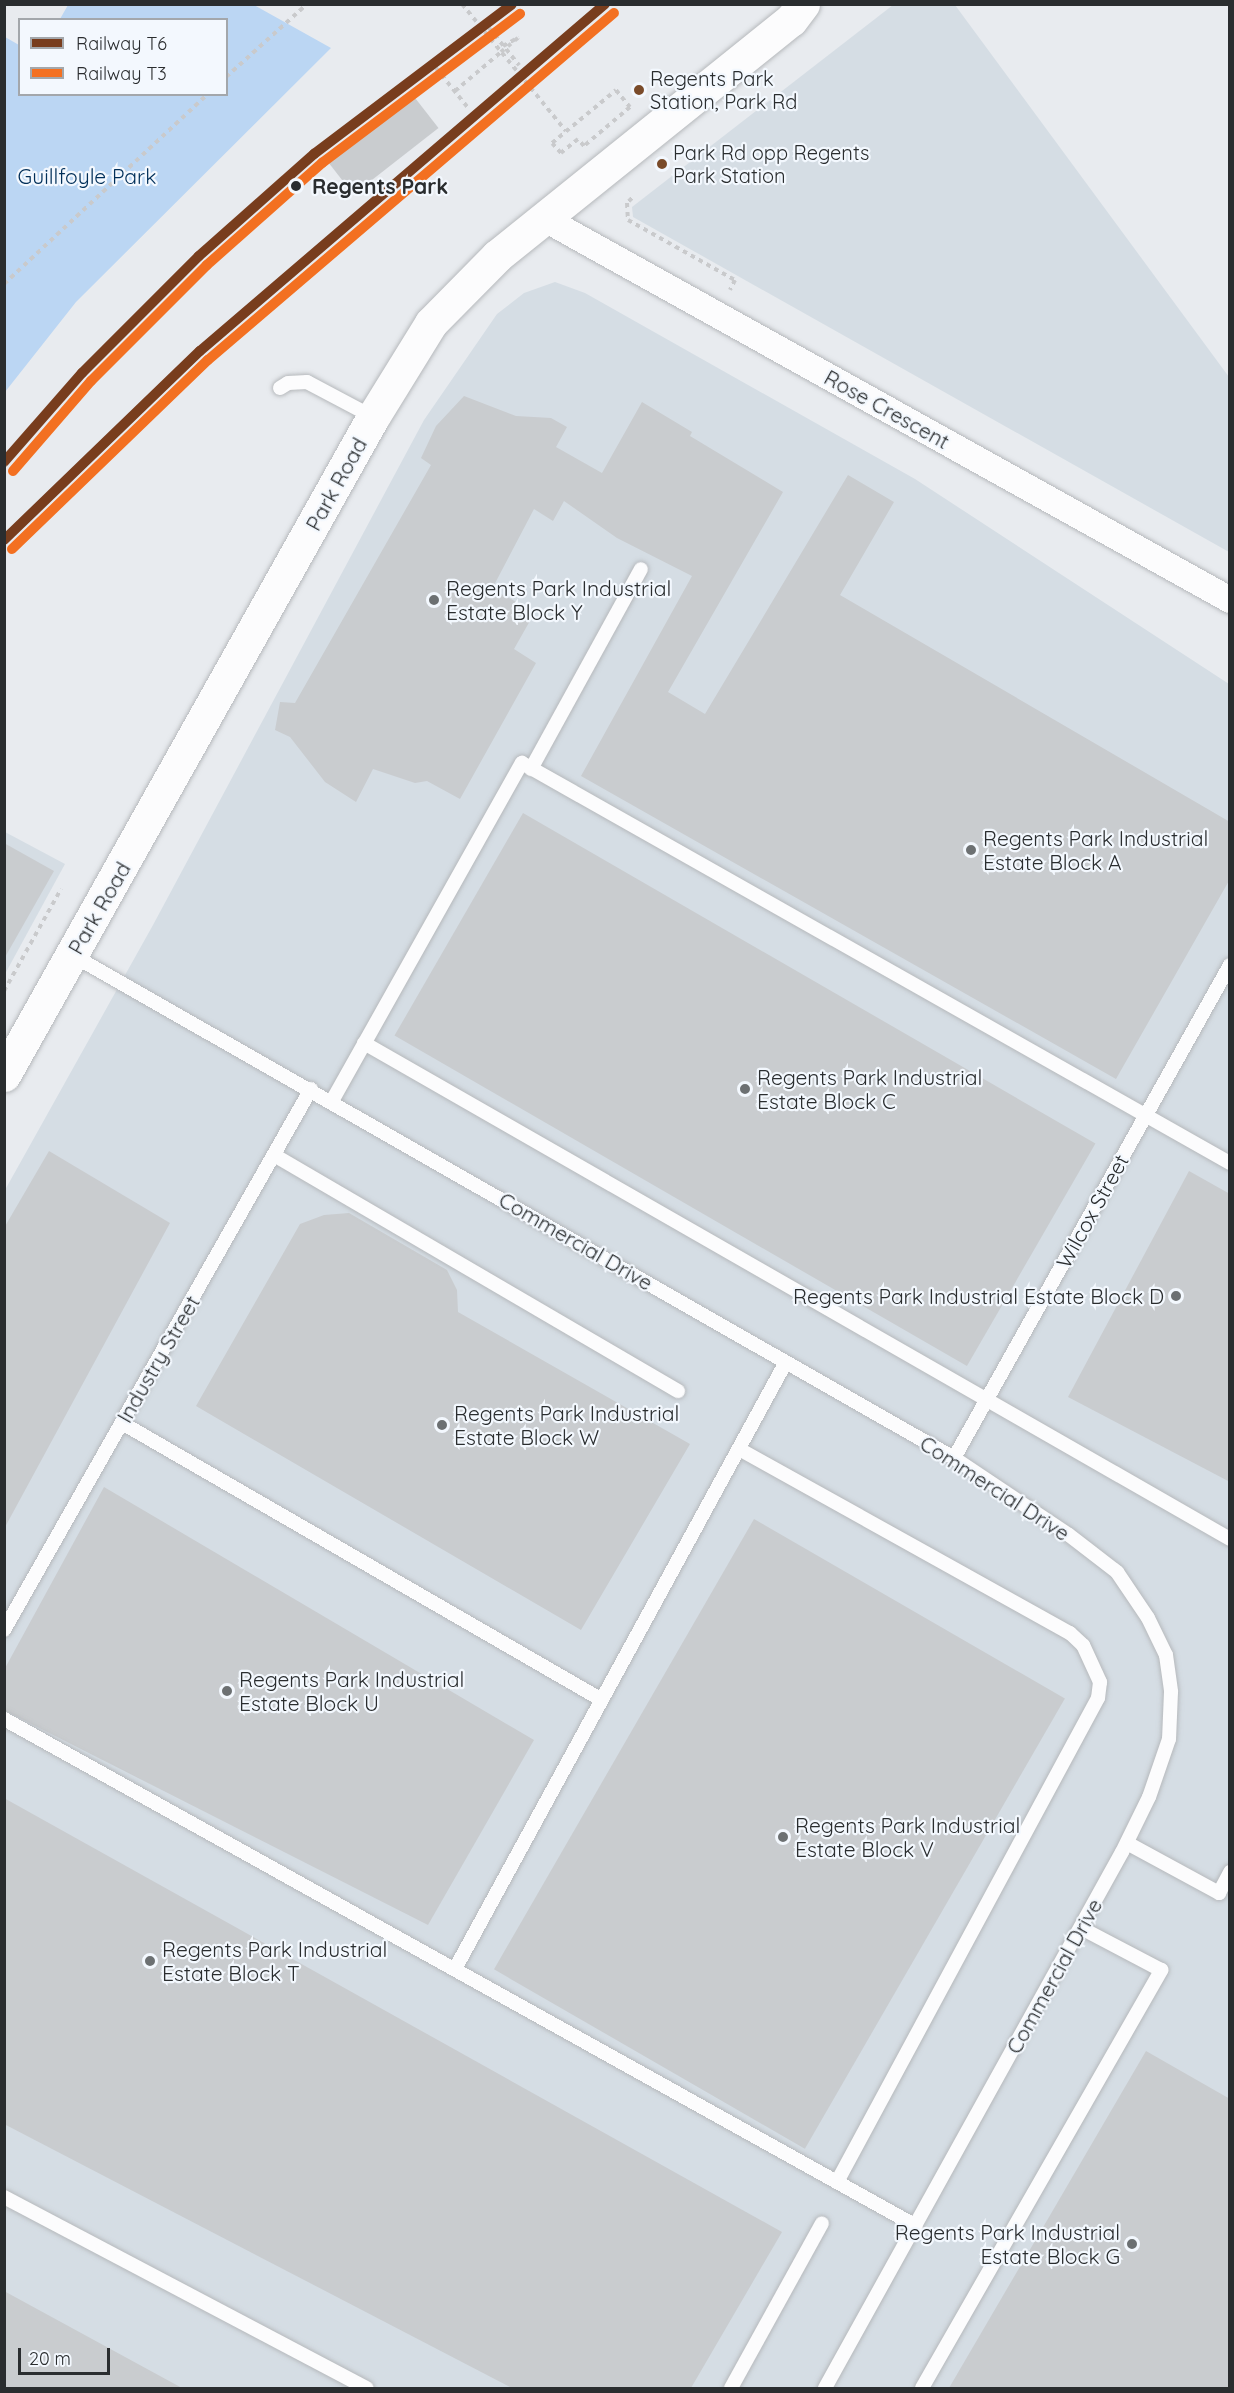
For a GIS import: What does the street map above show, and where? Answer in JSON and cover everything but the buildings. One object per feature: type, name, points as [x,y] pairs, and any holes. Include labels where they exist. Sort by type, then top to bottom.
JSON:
[{"type":"main road","name":"Park Road","points":[[4,1075],[373,417],[431,323],[488,263],[791,20],[803,4]]},
{"type":"street","name":"Rose Crescent","points":[[544,219],[1230,600]]},
{"type":"lane","points":[[280,388],[288,383],[306,382],[373,417]]},
{"type":"lane","points":[[531,769],[641,569]]},
{"type":"lane","points":[[332,1101],[522,763],[1230,1163]]},
{"type":"lane","name":"Commercial Drive","points":[[72,955],[311,1089],[954,1458],[1069,1535],[1117,1572],[1148,1618],[1166,1655],[1171,1692],[1169,1739],[1149,1797],[1081,1928],[825,2388]]},
{"type":"lane","name":"Wilcox Street","points":[[954,1458],[1230,965]]},
{"type":"lane","points":[[364,1043],[1230,1539]]},
{"type":"lane","name":"Industry Street","points":[[4,1630],[311,1089]]},
{"type":"lane","points":[[274,1155],[678,1391]]},
{"type":"lane","points":[[454,1969],[786,1362]]},
{"type":"lane","points":[[122,1423],[602,1700]]},
{"type":"lane","points":[[739,1449],[1070,1633],[1083,1645],[1100,1682],[1098,1698],[837,2182]]},
{"type":"lane","points":[[4,1719],[916,2226]]},
{"type":"lane","points":[[1127,1843],[1219,1893],[1230,1872]]},
{"type":"lane","points":[[922,2388],[1161,1971],[1081,1928]]},
{"type":"lane","points":[[4,2197],[367,2388]]},
{"type":"lane","points":[[731,2388],[822,2223]]},
{"type":"path","points":[[228,75],[307,4]]},
{"type":"path","points":[[462,4],[566,131]]},
{"type":"path","points":[[489,28],[519,66]]},
{"type":"path","points":[[454,91],[519,37],[503,46]]},
{"type":"path","points":[[436,68],[470,109]]},
{"type":"path","points":[[616,90],[630,107],[584,146],[578,139],[561,153],[552,143],[566,131],[616,90]]},
{"type":"path","points":[[4,284],[206,96]]},
{"type":"path","points":[[632,198],[627,203],[628,220],[735,280],[717,314]]},
{"type":"path","points":[[4,991],[61,890]]},
{"type":"shaded area","points":[[893,5],[955,5],[1229,377],[1229,552],[633,217],[632,207]]},
{"type":"shaded area","points":[[555,282],[585,293],[915,479],[1229,684],[1229,2388],[5,2388],[5,1190],[153,925],[424,420],[497,314],[524,293]]},
{"type":"shaded area","points":[[5,832],[65,864],[5,974]]},
{"type":"green space","name":"Guillfoyle Park","points":[[68,5],[254,5],[331,48],[76,302],[5,392],[5,37],[18,44],[18,96],[228,96],[228,18],[61,18]]},
{"type":"rail line","name":"T6","points":[[4,462],[82,373],[199,256],[314,154],[512,4]]},
{"type":"rail line","name":"T6","points":[[4,540],[200,351],[605,4]]},
{"type":"rail line","name":"T3","points":[[12,549],[208,360],[614,13]]},
{"type":"rail line","name":"T3","points":[[13,471],[91,381],[207,265],[322,163],[520,14]]},
{"type":"place","name":"Regents Park Station, Park Rd","points":[[639,90]]},
{"type":"place","name":"Park Rd opp Regents Park Station","points":[[662,164]]},
{"type":"place","name":"Regents Park","points":[[296,186]]},
{"type":"place","name":"Regents Park Industrial Estate Block Y","points":[[434,600]]},
{"type":"place","name":"Regents Park Industrial Estate Block A","points":[[971,850]]},
{"type":"place","name":"Regents Park Industrial Estate Block C","points":[[745,1089]]},
{"type":"place","name":"Regents Park Industrial Estate Block D","points":[[1176,1296]]},
{"type":"place","name":"Regents Park Industrial Estate Block W","points":[[442,1425]]},
{"type":"place","name":"Regents Park Industrial Estate Block U","points":[[227,1691]]},
{"type":"place","name":"Regents Park Industrial Estate Block V","points":[[783,1837]]},
{"type":"place","name":"Regents Park Industrial Estate Block T","points":[[150,1961]]},
{"type":"place","name":"Regents Park Industrial Estate Block G","points":[[1132,2244]]}]
